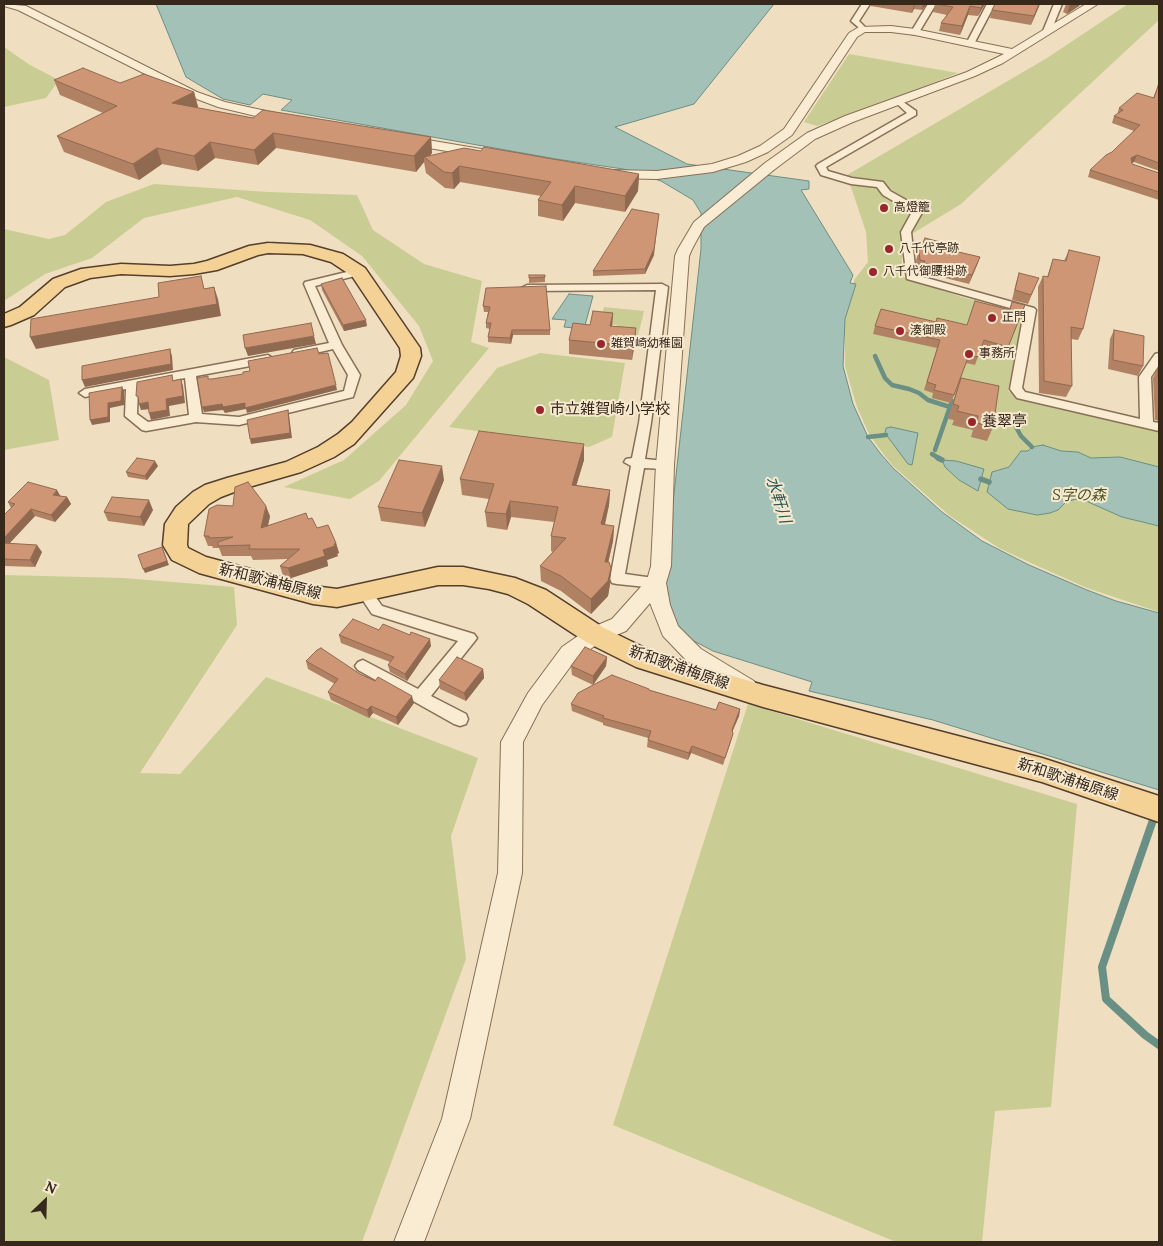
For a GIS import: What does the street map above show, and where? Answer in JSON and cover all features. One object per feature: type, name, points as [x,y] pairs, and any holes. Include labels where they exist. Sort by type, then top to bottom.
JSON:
[{"type":"main road","name":"新和歌浦梅原線","points":[[4,321],[26,311],[59,283],[87,273],[121,269],[170,271],[194,269],[211,266],[255,250],[277,248],[304,249],[322,253],[348,263],[358,272],[410,348],[410,362],[406,374],[346,439],[318,456],[293,467],[213,491],[201,498],[184,513],[177,524],[174,545],[180,554],[200,564],[313,595],[337,598],[365,594],[438,576],[463,576],[489,580],[515,587],[537,597],[595,635],[645,660],[763,696],[1042,770],[1159,809]]},
{"type":"street","points":[[6,4],[22,8],[193,94],[215,102],[301,122]]},
{"type":"street","points":[[863,29],[855,21],[866,4]]},
{"type":"street","points":[[916,32],[932,4]]},
{"type":"street","points":[[972,42],[991,4]]},
{"type":"street","points":[[1047,31],[1058,4]]},
{"type":"street","points":[[409,1242],[456,1120],[510,873],[512,742],[535,699],[568,654],[595,635],[618,625],[656,583],[661,566],[665,465],[682,256],[685,249],[699,225],[770,166],[811,136],[849,119],[971,74],[1093,4]]},
{"type":"street","points":[[599,172],[617,175],[657,175],[686,172],[713,168],[742,159],[764,149],[788,132],[853,35],[863,29],[878,28],[916,32],[972,42],[1012,52]]},
{"type":"street","points":[[898,102],[912,113],[821,166],[824,174],[850,181],[880,184],[886,193],[918,211],[906,232],[911,277],[1030,310],[1016,389],[1021,395],[1153,426],[1144,377],[1159,357]]},
{"type":"street","points":[[388,137],[504,157]]},
{"type":"street","points":[[132,385],[131,416],[146,427],[196,418],[239,421],[349,394],[354,376],[336,345],[309,284],[358,272]]},
{"type":"street","points":[[510,288],[563,286],[662,288],[617,579],[656,583]]},
{"type":"street","points":[[85,393],[336,345]]},
{"type":"street","points":[[190,374],[196,418]]},
{"type":"street","points":[[635,462],[665,465]]},
{"type":"street","points":[[656,583],[660,604],[670,630],[694,655],[763,696]]},
{"type":"street","points":[[365,594],[377,610],[469,638],[421,697]]},
{"type":"street","points":[[363,666],[460,719]]},
{"type":"green space","name":"S字の森","points":[[1128,4],[1159,4],[1159,20],[961,204],[902,240],[902,273],[903,277],[965,298],[1022,312],[1008,391],[1017,397],[1159,431],[1159,612],[1087,588],[1031,563],[999,548],[950,516],[893,466],[869,434],[857,407],[845,366],[845,319],[853,293],[854,280],[868,262],[866,232],[847,175],[1047,58]]},
{"type":"green space","points":[[4,47],[30,65],[59,80],[46,98],[4,107]]},
{"type":"green space","points":[[849,54],[958,73],[889,101],[817,126],[804,122]]},
{"type":"green space","points":[[154,184],[268,192],[357,195],[373,230],[424,264],[482,281],[471,342],[489,348],[379,481],[350,499],[284,487],[344,460],[406,405],[433,361],[419,326],[362,256],[310,220],[237,197],[144,218],[92,258],[45,274],[4,301],[4,229],[49,239],[65,235],[106,202]]},
{"type":"green space","points":[[604,307],[644,311],[638,336],[615,333],[617,325],[600,323]]},
{"type":"green space","points":[[540,353],[625,363],[612,437],[589,447],[449,427],[497,368]]},
{"type":"green space","points":[[4,357],[49,380],[59,440],[4,450]]},
{"type":"green space","points":[[4,575],[124,578],[234,587],[237,625],[140,773],[180,774],[266,677],[478,758],[451,836],[466,959],[362,1242],[4,1242]]},
{"type":"green space","points":[[748,704],[1077,804],[1051,1107],[995,1111],[982,1242],[896,1242],[613,1125]]},
{"type":"water","name":"水軒川","points":[[156,4],[774,4],[694,104],[615,127],[687,164],[809,181],[809,189],[801,190],[853,275],[850,283],[856,284],[845,319],[843,366],[853,404],[868,437],[880,453],[893,468],[942,512],[982,541],[1029,565],[1087,590],[1116,601],[1159,613],[1159,790],[933,720],[809,691],[812,682],[713,651],[692,640],[676,625],[663,593],[701,249],[701,213],[693,200],[661,181],[623,169],[556,159],[281,110],[292,100],[263,94],[250,105],[223,99],[186,77]]},
{"type":"water","points":[[569,294],[593,296],[584,329],[564,327],[566,320],[552,319]]},
{"type":"water","points":[[891,427],[918,433],[912,465],[908,464],[885,433],[886,428]]},
{"type":"water","points":[[1043,445],[1061,451],[1078,452],[1091,458],[1120,457],[1159,467],[1159,526],[1122,517],[1086,501],[1076,499],[1066,502],[1058,510],[1037,515],[1008,509],[987,492],[992,472],[1009,467],[1021,451],[1028,451],[1032,447]]},
{"type":"water","points":[[942,460],[956,461],[984,469],[978,491],[959,480],[945,467]]},
{"type":"building","points":[[935,4],[983,4],[981,8],[970,6],[962,26],[941,23],[953,7]]},
{"type":"building","points":[[995,4],[1039,4],[1034,16],[992,10]]},
{"type":"building","points":[[83,68],[120,83],[144,74],[194,92],[172,103],[253,118],[263,110],[431,137],[414,156],[273,133],[254,150],[210,142],[194,156],[157,148],[133,164],[57,136],[117,106],[54,80]]},
{"type":"building","points":[[1159,83],[1159,163],[1137,155],[1131,158],[1132,164],[1159,173],[1159,192],[1090,170],[1140,125],[1114,116],[1123,110],[1119,108],[1137,93],[1154,98]]},
{"type":"building","points":[[484,147],[639,174],[625,196],[575,186],[562,205],[538,200],[551,182],[459,166],[452,173],[444,172],[424,157],[464,148],[481,151]]},
{"type":"building","points":[[632,209],[659,214],[654,249],[645,269],[593,271]]},
{"type":"building","points":[[925,238],[940,242],[937,247],[980,257],[972,275],[924,263],[925,261],[920,260],[919,251]]},
{"type":"building","points":[[1069,250],[1100,257],[1083,329],[1071,327],[1072,386],[1044,381],[1043,276],[1048,277],[1053,259],[1066,261]]},
{"type":"building","points":[[1019,273],[1039,278],[1031,295],[1015,290]]},
{"type":"building","points":[[529,275],[545,275],[545,277],[529,278]]},
{"type":"building","points":[[201,276],[204,289],[214,287],[217,304],[30,337],[31,319],[159,297],[158,283]]},
{"type":"building","points":[[342,278],[366,320],[343,325],[321,284]]},
{"type":"building","points":[[546,286],[550,330],[512,330],[510,338],[488,337],[491,323],[486,323],[490,307],[483,306],[486,288]]},
{"type":"building","points":[[975,301],[1010,310],[1012,302],[1025,305],[1008,347],[984,340],[978,357],[969,355],[954,395],[934,390],[936,385],[927,382],[940,340],[875,326],[881,309],[936,322],[937,318],[967,325]]},
{"type":"building","points":[[593,311],[613,313],[610,326],[636,328],[633,346],[569,340],[573,323],[590,325]]},
{"type":"building","points":[[311,323],[314,336],[245,348],[243,335]]},
{"type":"building","points":[[1114,330],[1144,336],[1143,366],[1113,360]]},
{"type":"building","points":[[317,348],[319,354],[328,353],[336,385],[245,408],[245,403],[223,407],[222,404],[202,407],[197,378],[208,376],[208,379],[212,379],[243,374],[243,372],[250,371],[248,361]]},
{"type":"building","points":[[170,349],[171,364],[82,380],[82,366]]},
{"type":"building","points":[[1159,366],[1159,403],[1158,369]]},
{"type":"building","points":[[172,375],[173,381],[181,379],[183,396],[166,399],[167,410],[149,413],[148,402],[139,404],[138,396],[136,396],[137,382]]},
{"type":"building","points":[[961,378],[999,386],[993,427],[977,423],[978,416],[957,411],[959,406],[953,404]]},
{"type":"building","points":[[122,387],[121,401],[108,403],[108,417],[90,420],[89,393]]},
{"type":"building","points":[[288,410],[290,433],[250,439],[247,420]]},
{"type":"building","points":[[479,431],[584,444],[572,485],[610,490],[601,524],[614,526],[605,562],[609,562],[611,568],[608,581],[591,599],[561,576],[540,566],[566,538],[551,536],[558,507],[510,501],[506,514],[485,512],[494,484],[460,479]]},
{"type":"building","points":[[137,458],[155,461],[145,476],[126,472]]},
{"type":"building","points":[[399,460],[442,466],[422,513],[378,507]]},
{"type":"building","points":[[28,482],[57,490],[53,495],[67,497],[51,515],[31,509],[4,538],[4,515],[15,504],[8,502]]},
{"type":"building","points":[[248,482],[266,506],[261,528],[306,513],[308,519],[312,518],[317,528],[328,525],[336,543],[334,544],[335,546],[323,550],[325,556],[288,568],[280,566],[300,549],[249,549],[250,545],[218,546],[218,542],[233,537],[209,538],[209,536],[204,536],[209,509],[217,505],[233,506],[235,487]]},
{"type":"building","points":[[112,497],[149,500],[140,517],[104,512]]},
{"type":"building","points":[[4,543],[37,545],[30,560],[4,559]]},
{"type":"building","points":[[162,547],[167,561],[143,569],[138,555]]},
{"type":"building","points":[[353,619],[379,630],[383,624],[410,635],[411,632],[430,639],[405,674],[388,665],[394,657],[339,635]]},
{"type":"building","points":[[585,647],[607,657],[593,676],[571,666]]},
{"type":"building","points":[[321,648],[360,674],[375,681],[378,677],[412,696],[396,717],[371,706],[367,710],[328,692],[338,679],[306,661]]},
{"type":"building","points":[[457,657],[483,669],[464,693],[439,680]]},
{"type":"building","points":[[612,675],[649,690],[716,710],[719,702],[740,709],[732,730],[733,734],[725,758],[692,746],[689,753],[648,740],[651,731],[603,718],[604,716],[571,704],[578,693]]},
{"type":"waterway","points":[[875,356],[885,378],[892,385],[909,389],[919,393],[928,400],[950,407]]},
{"type":"waterway","points":[[950,407],[952,401]]},
{"type":"waterway","points":[[935,450],[950,407]]},
{"type":"waterway","points":[[1016,427],[1021,436],[1032,447]]},
{"type":"waterway","points":[[868,437],[886,435]]},
{"type":"waterway","points":[[932,454],[940,459]]},
{"type":"waterway","points":[[981,479],[989,482]]},
{"type":"waterway","points":[[1153,820],[1102,967],[1106,999],[1145,1035],[1159,1045]]},
{"type":"place","name":"高燈籠","points":[[884,208]]},
{"type":"place","name":"八千代亭跡","points":[[889,249]]},
{"type":"place","name":"八千代御腰掛跡","points":[[873,272]]},
{"type":"place","name":"正門","points":[[992,318]]},
{"type":"place","name":"湊御殿","points":[[900,331]]},
{"type":"place","name":"雑賀崎幼稚園","points":[[601,344]]},
{"type":"place","name":"事務所","points":[[969,354]]},
{"type":"place","name":"市立雑賀崎小学校","points":[[540,410]]},
{"type":"place","name":"養翠亭","points":[[972,422]]}]
